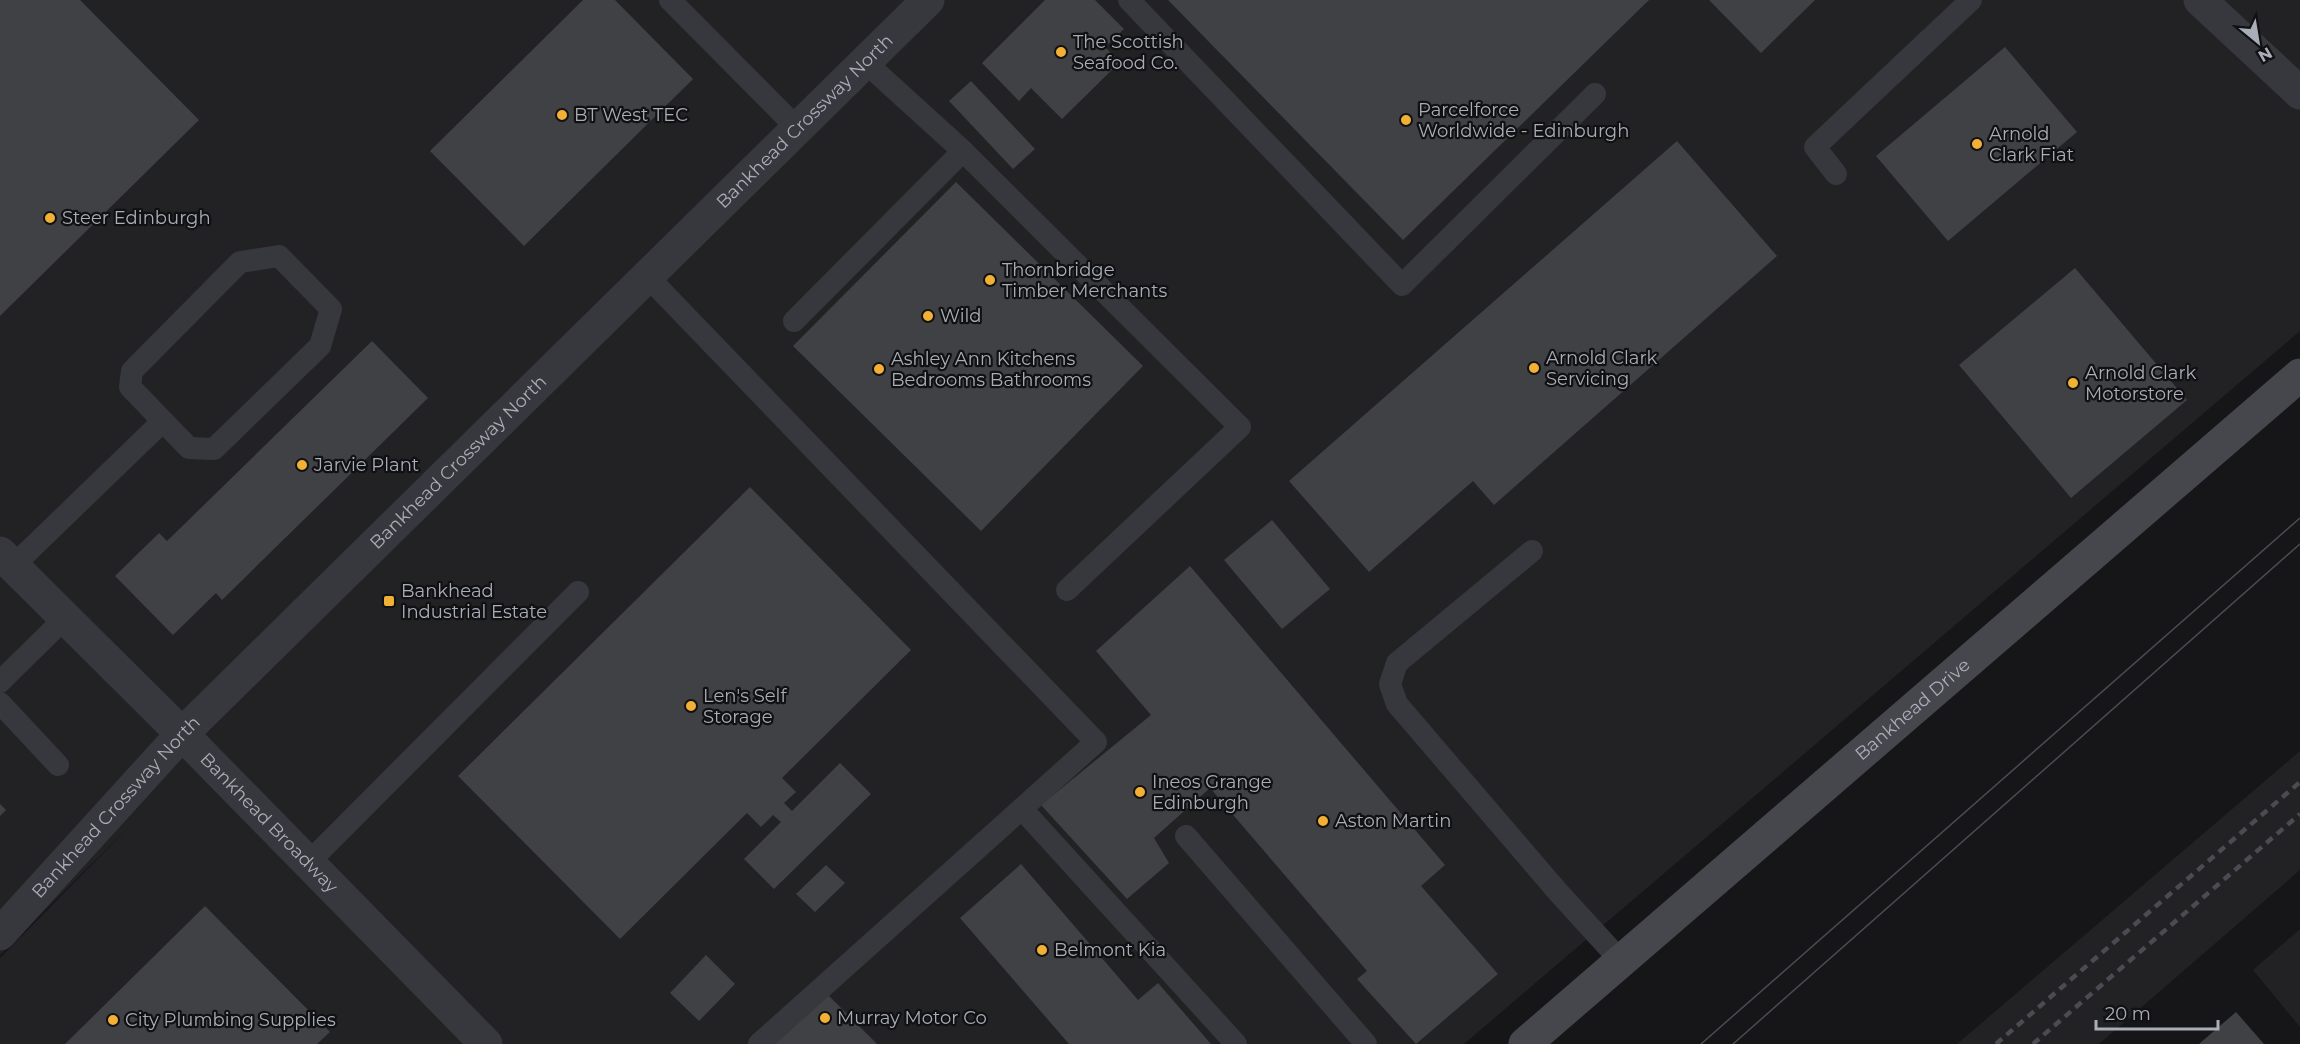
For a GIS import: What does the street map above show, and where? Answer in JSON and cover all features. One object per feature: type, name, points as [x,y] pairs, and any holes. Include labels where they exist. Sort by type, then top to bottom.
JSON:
[{"type":"street","name":"Bankhead Crossway North","points":[[0,934],[182,734],[928,0]]},
{"type":"street","points":[[2200,0],[2300,93]]},
{"type":"street","name":"Bankhead Drive","points":[[1525,1044],[2300,375]]},
{"type":"street","name":"Bankhead Broadway","points":[[6,560],[182,734],[486,1044]]},
{"type":"lane","points":[[670,0],[798,129]]},
{"type":"lane","points":[[1129,0],[1402,285],[1595,94]]},
{"type":"lane","points":[[1836,174],[1815,147],[1971,0]]},
{"type":"lane","points":[[865,62],[963,151],[1240,427],[1066,590]]},
{"type":"lane","points":[[794,321],[963,151]]},
{"type":"lane","points":[[279,256],[331,309],[320,346],[214,449],[189,448],[163,421],[130,387],[132,371],[240,262],[279,256]]},
{"type":"lane","points":[[647,276],[1096,742],[759,1044]]},
{"type":"lane","points":[[6,560],[163,421]]},
{"type":"lane","points":[[1532,550],[1397,663],[1390,684],[1397,704],[1558,892],[1621,961]]},
{"type":"lane","points":[[308,862],[578,592]]},
{"type":"lane","points":[[0,682],[65,618]]},
{"type":"lane","points":[[0,703],[58,765]]},
{"type":"lane","points":[[1022,809],[1236,1044]]},
{"type":"lane","points":[[1186,836],[1366,1044]]},
{"type":"shaded area","points":[[0,0],[2300,0],[2300,331],[1464,1044],[0,1044],[0,958],[136,820],[0,955]]},
{"type":"shaded area","points":[[2300,751],[2300,870],[2099,1044],[1957,1044]]},
{"type":"shaded area","points":[[2300,929],[2300,1027],[2253,970]]},
{"type":"building","name":"Steer Edinburgh","points":[[0,0],[80,0],[199,120],[0,316]]},
{"type":"building","name":"BT West TEC","points":[[583,0],[615,0],[693,79],[524,246],[430,151]]},
{"type":"building","points":[[1045,0],[1095,0],[1124,29],[1105,47],[1120,62],[1062,119],[1031,88],[1019,101],[982,63]]},
{"type":"building","name":"Parcelforce Worldwide - Edinburgh","points":[[1168,0],[1649,0],[1403,240]]},
{"type":"building","points":[[1709,0],[1815,0],[1761,53]]},
{"type":"building","name":"Arnold Clark Fiat","points":[[2005,47],[2077,132],[1948,241],[1876,156]]},
{"type":"building","points":[[971,81],[1035,149],[1013,169],[949,101]]},
{"type":"building","name":"Arnold Clark Servicing","points":[[1677,141],[1777,256],[1494,505],[1473,481],[1369,572],[1289,481]]},
{"type":"building","points":[[956,182],[1143,366],[981,531],[793,346]]},
{"type":"building","name":"Arnold Clark Motorstore","points":[[2075,268],[2187,400],[2071,498],[1959,365]]},
{"type":"building","name":"Jarvie Plant","points":[[372,341],[428,398],[222,600],[216,593],[173,635],[115,576],[159,533],[167,541]]},
{"type":"building","name":"Len's Self Storage","points":[[750,487],[911,650],[782,778],[796,792],[784,803],[792,811],[840,763],[871,794],[774,889],[744,859],[781,822],[773,815],[761,827],[747,813],[620,939],[458,776]]},
{"type":"building","points":[[1272,520],[1330,589],[1282,629],[1224,560]]},
{"type":"building","name":"Aston Martin","points":[[1190,566],[1445,865],[1421,886],[1498,974],[1416,1044],[1357,979],[1367,971],[1210,788],[1154,838],[1169,863],[1127,899],[1041,805],[1151,715],[1096,651]]},
{"type":"building","points":[[0,804],[6,810],[0,816]]},
{"type":"building","name":"Belmont Kia","points":[[1021,864],[1138,1000],[1158,983],[1211,1044],[1069,1044],[960,918]]},
{"type":"building","points":[[826,865],[845,883],[815,912],[796,894]]},
{"type":"building","points":[[205,906],[330,1032],[317,1044],[65,1044]]},
{"type":"building","points":[[706,955],[735,984],[699,1021],[670,993]]},
{"type":"building","name":"Murray Motor Co","points":[[825,992],[877,1044],[773,1044]]},
{"type":"building","points":[[2236,1012],[2264,1044],[2199,1044]]},
{"type":"tram line","points":[[1701,1044],[2300,518]]},
{"type":"tram line","points":[[1733,1044],[2300,544]]},
{"type":"railway","points":[[1996,1044],[2300,782]]},
{"type":"railway","points":[[2033,1044],[2300,814]]},
{"type":"place","name":"The Scottish Seafood Co.","points":[[1061,52]]},
{"type":"place","name":"BT West TEC","points":[[562,115]]},
{"type":"place","name":"Parcelforce Worldwide - Edinburgh","points":[[1406,120]]},
{"type":"place","name":"Arnold Clark Fiat","points":[[1977,144]]},
{"type":"place","name":"Steer Edinburgh","points":[[50,218]]},
{"type":"place","name":"Thornbridge Timber Merchants","points":[[990,280]]},
{"type":"place","name":"Wild","points":[[928,316]]},
{"type":"place","name":"Arnold Clark Servicing","points":[[1534,368]]},
{"type":"place","name":"Ashley Ann Kitchens Bedrooms Bathrooms","points":[[879,369]]},
{"type":"place","name":"Arnold Clark Motorstore","points":[[2073,383]]},
{"type":"place","name":"Jarvie Plant","points":[[302,465]]},
{"type":"place","name":"Bankhead Industrial Estate","points":[[389,601]]},
{"type":"place","name":"Len's Self Storage","points":[[691,706]]},
{"type":"place","name":"Ineos Grange Edinburgh","points":[[1140,792]]},
{"type":"place","name":"Aston Martin","points":[[1323,821]]},
{"type":"place","name":"Belmont Kia","points":[[1042,950]]},
{"type":"place","name":"Murray Motor Co","points":[[825,1018]]},
{"type":"place","name":"City Plumbing Supplies","points":[[113,1020]]}]
